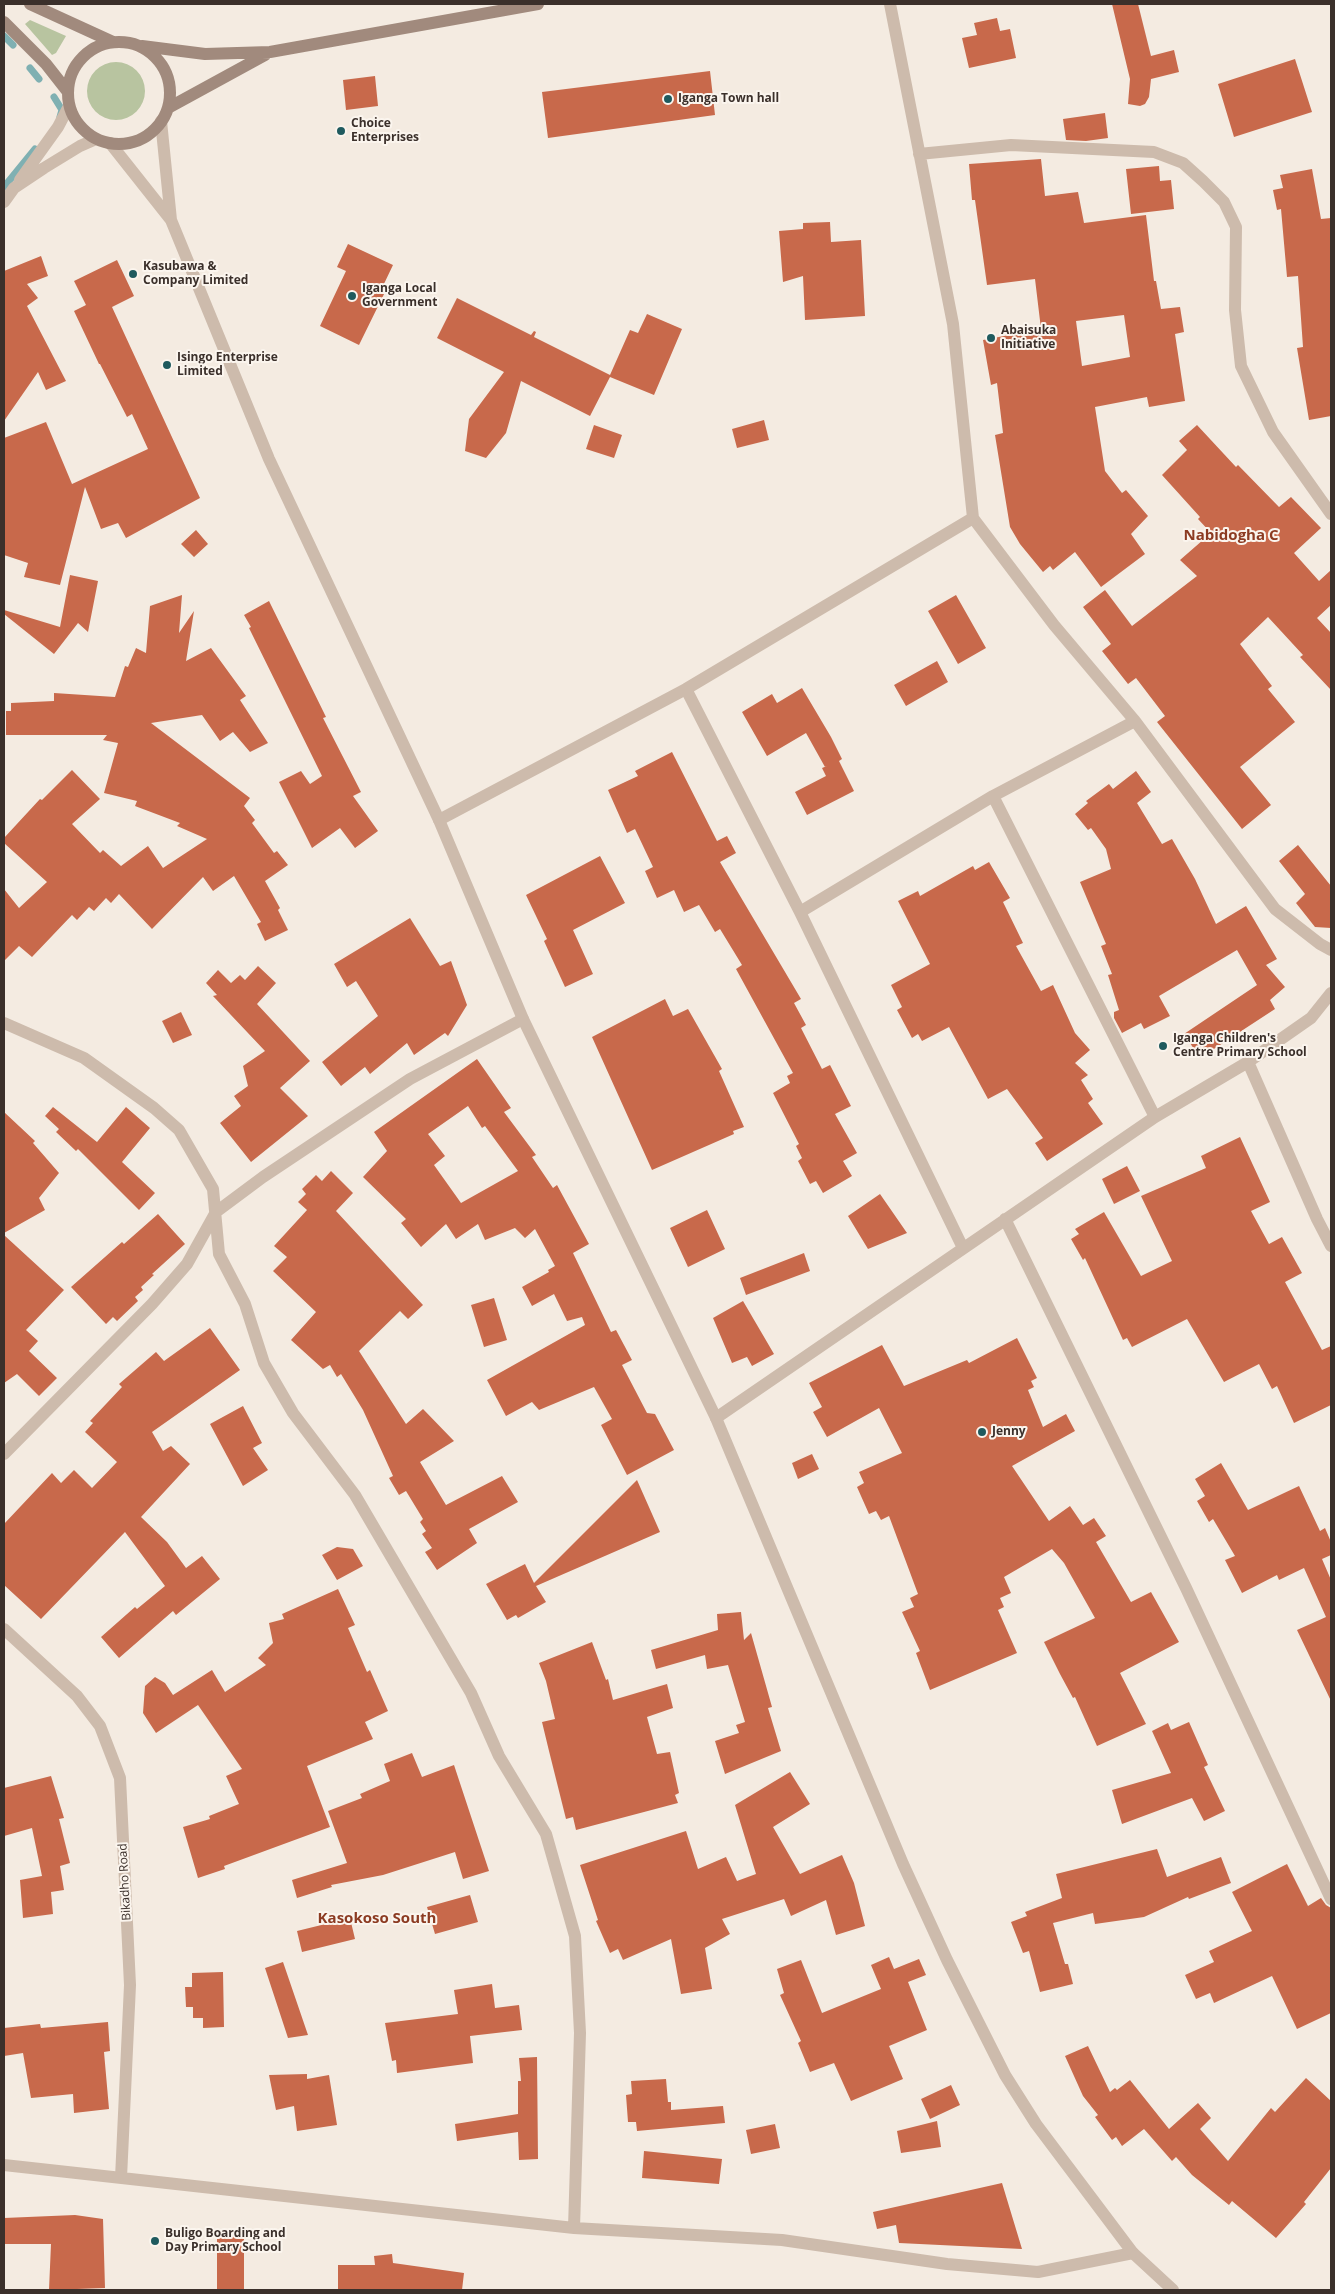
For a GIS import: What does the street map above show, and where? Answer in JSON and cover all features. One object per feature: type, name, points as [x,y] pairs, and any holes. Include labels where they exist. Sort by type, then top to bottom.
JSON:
[{"type":"main road","points":[[30,4],[113,42]]},
{"type":"main road","points":[[142,46],[154,54],[163,66],[168,79],[170,94],[168,108],[162,121],[152,132],[139,140],[125,144],[110,143],[96,139],[84,130],[75,119],[69,106],[68,92],[73,70],[87,53],[99,45],[113,42],[128,42],[142,46],[206,54],[270,52],[538,4]]},
{"type":"main road","points":[[4,22],[46,64],[68,92]]},
{"type":"main road","points":[[168,108],[270,52]]},
{"type":"street","points":[[890,4],[953,324],[973,518],[1054,625],[1135,721],[1275,909],[1320,944],[1331,950]]},
{"type":"street","points":[[4,202],[58,127],[69,106]]},
{"type":"street","points":[[162,121],[171,220]]},
{"type":"street","points":[[14,188],[64,155],[96,139]]},
{"type":"street","points":[[110,143],[171,220],[269,459],[439,820],[523,1019],[716,1418],[899,1855],[947,1960],[1006,2075],[1036,2124],[1133,2253],[1173,2290]]},
{"type":"street","points":[[919,154],[1010,145],[1154,152],[1182,163],[1203,181],[1224,202],[1236,227],[1235,310],[1241,366],[1273,432],[1331,514]]},
{"type":"street","points":[[439,820],[686,689],[973,518]]},
{"type":"street","points":[[686,689],[800,912],[963,1248]]},
{"type":"street","points":[[800,912],[993,796],[1135,721]]},
{"type":"street","points":[[993,796],[1154,1117]]},
{"type":"street","points":[[716,1418],[1154,1117],[1248,1062],[1311,1018],[1331,993]]},
{"type":"street","points":[[4,1454],[152,1304],[181,1270],[216,1212],[263,1176],[410,1079],[523,1019]]},
{"type":"street","points":[[4,1023],[84,1058],[154,1108],[179,1130],[213,1189],[219,1254],[245,1304],[264,1363],[293,1413],[355,1495],[471,1693],[499,1756],[546,1834],[575,1936],[580,2033],[574,2228]]},
{"type":"street","points":[[1248,1062],[1317,1219],[1331,1246]]},
{"type":"street","points":[[1005,1219],[1186,1588],[1331,1899]]},
{"type":"street","name":"Bikadho Road","points":[[4,1629],[77,1696],[100,1726],[120,1778],[130,1985],[122,2178]]},
{"type":"street","points":[[4,2165],[574,2228],[782,2240],[947,2264],[1038,2272],[1133,2253]]},
{"type":"green space","points":[[30,20],[66,36],[56,53],[52,55],[25,24]]},
{"type":"green space","points":[[116,62],[127,64],[140,75],[145,91],[143,102],[132,115],[116,120],[105,118],[92,107],[87,91],[89,80],[100,67]]},
{"type":"building","points":[[1112,4],[1138,4],[1151,56],[1174,50],[1179,72],[1151,79],[1149,97],[1145,104],[1140,106],[1128,104],[1130,79]]},
{"type":"building","points":[[997,18],[1000,31],[1010,29],[1016,58],[969,68],[962,38],[977,35],[974,23]]},
{"type":"building","points":[[1295,59],[1312,112],[1234,137],[1218,84]]},
{"type":"building","points":[[710,71],[715,115],[548,138],[542,92]]},
{"type":"building","points":[[375,76],[378,106],[346,110],[343,80]]},
{"type":"building","points":[[1105,113],[1108,138],[1086,141],[1066,140],[1063,119]]},
{"type":"building","points":[[1041,159],[1045,196],[1078,192],[1084,223],[1146,215],[1154,281],[1156,281],[1161,309],[1180,307],[1184,332],[1175,334],[1185,401],[1149,407],[1147,397],[1095,407],[1105,471],[1122,493],[1126,490],[1148,516],[1131,534],[1145,554],[1101,587],[1075,552],[1053,570],[1050,566],[1043,572],[1020,544],[1010,527],[995,435],[1003,433],[997,383],[991,385],[983,340],[1041,329],[1035,279],[987,285],[975,200],[972,200],[969,164]],"holes":[[[1124,315],[1130,357],[1082,366],[1076,321]]]},
{"type":"building","points":[[1159,166],[1160,181],[1171,180],[1174,209],[1131,214],[1126,169]]},
{"type":"building","points":[[1312,169],[1321,219],[1331,218],[1331,416],[1309,420],[1297,348],[1303,347],[1298,276],[1287,277],[1281,209],[1277,210],[1273,190],[1283,188],[1280,175]]},
{"type":"building","points":[[830,222],[831,242],[861,240],[865,316],[805,320],[803,276],[783,282],[779,231],[803,229],[803,223]]},
{"type":"building","points":[[348,244],[393,265],[382,288],[386,290],[359,345],[320,326],[346,271],[337,267]]},
{"type":"building","points":[[41,256],[48,276],[27,284],[38,298],[27,306],[66,381],[46,390],[38,372],[4,421],[4,271]]},
{"type":"building","points":[[117,260],[134,296],[112,307],[200,498],[126,538],[118,523],[101,529],[85,487],[60,585],[24,577],[28,563],[4,555],[4,438],[46,422],[72,484],[148,449],[132,414],[127,417],[74,311],[86,305],[74,281]]},
{"type":"building","points":[[457,298],[531,335],[534,331],[536,332],[534,337],[610,375],[630,330],[638,333],[647,314],[682,329],[654,395],[610,377],[590,416],[521,381],[506,433],[486,458],[465,451],[469,419],[504,372],[437,338]]},
{"type":"building","points":[[764,420],[769,440],[737,448],[732,429]]},
{"type":"building","points":[[594,425],[622,435],[614,458],[586,449]]},
{"type":"building","points":[[1197,425],[1236,467],[1238,465],[1279,507],[1291,497],[1321,528],[1294,553],[1319,581],[1331,570],[1331,605],[1317,618],[1331,633],[1331,690],[1300,657],[1303,655],[1268,617],[1240,644],[1272,686],[1268,689],[1295,722],[1240,767],[1271,805],[1242,829],[1157,722],[1165,716],[1136,678],[1128,684],[1102,651],[1111,644],[1083,607],[1105,590],[1132,626],[1197,576],[1180,560],[1211,533],[1198,519],[1200,517],[1162,475],[1187,450],[1179,441]]},
{"type":"building","points":[[196,530],[208,544],[194,557],[181,544]]},
{"type":"building","points":[[70,575],[98,581],[88,632],[78,623],[54,654],[4,614],[4,610],[60,627]]},
{"type":"building","points":[[182,595],[179,633],[194,611],[186,661],[211,648],[246,696],[240,700],[268,743],[250,752],[233,732],[220,741],[202,715],[151,723],[250,798],[244,806],[255,820],[252,823],[274,853],[277,851],[288,865],[265,881],[280,908],[278,910],[288,930],[265,941],[257,924],[261,922],[234,876],[213,891],[203,877],[152,929],[119,894],[111,903],[106,898],[94,911],[89,907],[77,920],[72,915],[32,957],[19,946],[4,961],[4,889],[19,908],[47,882],[4,843],[4,838],[40,799],[42,800],[72,770],[100,799],[72,824],[100,853],[103,850],[121,866],[148,846],[163,868],[207,839],[177,826],[180,823],[135,806],[137,801],[104,793],[118,743],[103,740],[107,735],[6,735],[6,711],[11,711],[11,703],[54,701],[54,693],[115,697],[125,666],[128,667],[136,648],[146,653],[150,606]]},
{"type":"building","points":[[956,595],[986,648],[958,664],[928,611]]},
{"type":"building","points":[[269,601],[326,717],[323,718],[361,792],[353,796],[378,831],[355,848],[340,828],[312,848],[279,782],[301,771],[310,784],[322,776],[244,615]]},
{"type":"building","points":[[937,661],[948,682],[906,706],[894,685]]},
{"type":"building","points":[[802,688],[831,737],[842,759],[839,761],[854,791],[807,815],[795,792],[826,776],[822,768],[825,767],[806,733],[767,756],[742,712],[772,694],[777,703]]},
{"type":"building","points":[[672,752],[717,841],[727,836],[736,853],[720,862],[801,999],[794,1003],[806,1025],[801,1028],[822,1069],[830,1065],[851,1106],[835,1114],[857,1153],[843,1161],[852,1176],[823,1193],[816,1181],[810,1184],[798,1161],[802,1158],[796,1146],[799,1144],[773,1093],[790,1083],[787,1076],[793,1073],[736,969],[742,965],[720,929],[715,932],[699,905],[684,912],[674,890],[657,898],[645,871],[653,867],[635,829],[627,833],[608,790],[638,776],[635,771]]},
{"type":"building","points":[[1136,771],[1151,792],[1137,803],[1162,844],[1172,839],[1195,879],[1216,924],[1246,906],[1277,959],[1266,965],[1285,987],[1270,1000],[1275,1009],[1200,1058],[1184,1034],[1257,985],[1237,950],[1159,996],[1170,1016],[1144,1029],[1141,1023],[1122,1033],[1114,1018],[1114,1012],[1119,1010],[1108,975],[1112,974],[1101,946],[1106,944],[1080,882],[1111,869],[1106,849],[1091,828],[1088,830],[1075,814],[1088,803],[1086,801],[1109,784],[1113,789]]},
{"type":"building","points":[[1298,845],[1331,886],[1331,928],[1315,927],[1296,903],[1305,894],[1279,861]]},
{"type":"building","points":[[600,856],[625,903],[573,930],[593,974],[565,987],[544,941],[547,939],[526,895]]},
{"type":"building","points":[[989,862],[1010,898],[1003,902],[1023,943],[1016,946],[1041,991],[1053,985],[1075,1033],[1090,1050],[1075,1063],[1088,1075],[1081,1080],[1093,1099],[1088,1103],[1103,1124],[1047,1161],[1035,1143],[1043,1138],[1007,1089],[988,1099],[949,1027],[922,1041],[918,1034],[912,1038],[897,1010],[902,1007],[891,985],[930,964],[898,901],[918,891],[920,896],[973,866],[975,870]]},
{"type":"building","points":[[410,918],[440,966],[451,961],[467,1005],[448,1036],[445,1033],[414,1055],[407,1043],[370,1074],[365,1067],[341,1086],[322,1062],[378,1016],[356,981],[347,987],[334,964]]},
{"type":"building","points":[[258,966],[276,983],[257,1004],[310,1061],[280,1088],[308,1116],[251,1162],[220,1123],[241,1106],[234,1096],[248,1086],[243,1066],[265,1051],[213,996],[217,995],[206,983],[218,970],[231,983],[240,975],[245,980]]},
{"type":"building","points":[[665,999],[673,1016],[688,1009],[722,1069],[719,1071],[744,1127],[733,1131],[734,1134],[652,1170],[592,1037]]},
{"type":"building","points":[[181,1012],[192,1035],[173,1043],[162,1021]]},
{"type":"building","points":[[477,1059],[511,1108],[504,1112],[536,1155],[532,1157],[553,1188],[557,1185],[589,1244],[573,1253],[611,1332],[616,1330],[632,1360],[622,1365],[647,1413],[655,1414],[674,1450],[627,1475],[601,1425],[612,1419],[594,1387],[539,1410],[532,1402],[506,1416],[487,1380],[585,1325],[582,1317],[567,1321],[554,1294],[532,1306],[522,1287],[549,1272],[548,1270],[555,1266],[535,1229],[525,1238],[515,1228],[485,1240],[478,1224],[456,1239],[446,1224],[421,1247],[401,1223],[406,1219],[363,1177],[387,1151],[374,1132]],"holes":[[[468,1106],[482,1128],[485,1126],[518,1171],[461,1203],[434,1165],[445,1156],[428,1134]]]},
{"type":"building","points":[[53,1107],[97,1142],[126,1107],[150,1128],[122,1162],[155,1193],[139,1210],[78,1149],[76,1151],[56,1132],[59,1129],[45,1116]]},
{"type":"building","points":[[4,1112],[35,1141],[33,1143],[59,1173],[39,1198],[45,1210],[4,1233]]},
{"type":"building","points":[[1240,1137],[1270,1202],[1251,1211],[1269,1244],[1282,1237],[1302,1273],[1285,1282],[1322,1350],[1331,1346],[1331,1405],[1294,1423],[1277,1386],[1272,1389],[1259,1364],[1224,1382],[1187,1319],[1132,1347],[1127,1338],[1123,1340],[1085,1258],[1083,1260],[1071,1239],[1079,1234],[1075,1229],[1104,1212],[1141,1276],[1172,1261],[1141,1196],[1206,1168],[1201,1156]]},
{"type":"building","points":[[1127,1166],[1140,1191],[1114,1204],[1102,1179]]},
{"type":"building","points":[[331,1171],[353,1193],[336,1211],[423,1305],[408,1319],[400,1311],[359,1351],[406,1424],[423,1409],[454,1441],[420,1462],[446,1505],[502,1476],[518,1502],[469,1529],[477,1543],[437,1570],[425,1552],[432,1548],[422,1534],[426,1531],[420,1522],[423,1519],[406,1491],[399,1495],[389,1478],[393,1476],[363,1410],[341,1374],[337,1377],[330,1365],[323,1369],[291,1340],[316,1312],[273,1271],[287,1257],[274,1246],[307,1210],[298,1202],[306,1194],[302,1189],[316,1175],[322,1181]]},
{"type":"building","points":[[880,1194],[907,1233],[868,1249],[848,1216]]},
{"type":"building","points":[[707,1210],[725,1249],[688,1267],[670,1228]]},
{"type":"building","points":[[158,1214],[185,1244],[152,1274],[154,1275],[141,1287],[143,1290],[135,1297],[138,1301],[117,1321],[113,1317],[106,1324],[71,1287],[122,1242],[124,1244]]},
{"type":"building","points":[[4,1235],[64,1290],[26,1330],[38,1341],[29,1351],[57,1378],[39,1396],[17,1374],[4,1383]]},
{"type":"building","points":[[804,1253],[810,1271],[746,1295],[740,1278]]},
{"type":"building","points":[[494,1298],[507,1340],[484,1347],[471,1305]]},
{"type":"building","points":[[743,1301],[774,1354],[752,1366],[747,1357],[732,1363],[713,1318]]},
{"type":"building","points":[[210,1328],[240,1370],[152,1432],[163,1451],[171,1446],[190,1464],[141,1517],[167,1542],[186,1568],[202,1556],[220,1579],[176,1615],[173,1611],[119,1658],[101,1637],[135,1607],[137,1609],[165,1586],[125,1532],[41,1619],[4,1585],[4,1524],[52,1473],[61,1483],[74,1470],[92,1488],[117,1462],[85,1432],[93,1423],[90,1421],[122,1387],[119,1384],[156,1352],[164,1361]]},
{"type":"building","points":[[1017,1338],[1037,1378],[1031,1381],[1034,1387],[1028,1390],[1043,1427],[1066,1414],[1075,1431],[1012,1466],[1049,1521],[1070,1506],[1083,1525],[1094,1518],[1106,1536],[1096,1542],[1131,1602],[1151,1592],[1179,1642],[1120,1673],[1146,1724],[1097,1746],[1075,1697],[1073,1698],[1044,1642],[1095,1618],[1064,1563],[1052,1549],[1004,1577],[1011,1593],[1000,1598],[1004,1607],[998,1610],[1017,1653],[930,1690],[916,1653],[920,1651],[902,1612],[914,1607],[910,1598],[918,1594],[889,1516],[881,1520],[876,1511],[869,1514],[857,1487],[864,1483],[859,1472],[902,1453],[879,1408],[827,1437],[813,1412],[822,1407],[809,1383],[882,1345],[904,1386],[967,1360],[969,1363]]},
{"type":"building","points":[[243,1406],[262,1443],[253,1448],[268,1470],[243,1486],[210,1424]]},
{"type":"building","points":[[812,1454],[819,1469],[798,1479],[792,1463]]},
{"type":"building","points":[[1221,1463],[1248,1510],[1299,1486],[1320,1531],[1325,1528],[1331,1542],[1331,1555],[1322,1559],[1331,1580],[1331,1701],[1297,1630],[1326,1617],[1304,1568],[1279,1580],[1277,1575],[1242,1593],[1225,1560],[1235,1556],[1213,1519],[1209,1522],[1197,1501],[1205,1496],[1195,1479]]},
{"type":"building","points":[[637,1480],[660,1532],[536,1586],[546,1602],[518,1618],[516,1615],[507,1620],[486,1584],[525,1564],[534,1583]]},
{"type":"building","points":[[337,1547],[353,1549],[363,1566],[337,1580],[322,1555]]},
{"type":"building","points":[[338,1589],[355,1625],[348,1628],[367,1672],[370,1670],[388,1711],[365,1722],[373,1739],[307,1766],[330,1827],[224,1866],[225,1869],[198,1878],[183,1827],[210,1819],[209,1816],[239,1804],[226,1776],[242,1769],[198,1705],[156,1733],[143,1713],[145,1686],[155,1677],[165,1683],[173,1695],[212,1670],[225,1692],[266,1665],[258,1658],[273,1643],[269,1623],[284,1619],[282,1614]]},
{"type":"building","points":[[741,1612],[744,1640],[751,1633],[772,1707],[768,1708],[781,1751],[725,1774],[715,1741],[739,1733],[736,1725],[745,1722],[728,1665],[707,1669],[705,1655],[656,1669],[651,1650],[718,1630],[717,1614]]},
{"type":"building","points":[[592,1642],[606,1680],[608,1679],[613,1700],[667,1684],[673,1708],[647,1717],[657,1754],[670,1752],[679,1793],[675,1795],[678,1803],[576,1830],[573,1817],[566,1819],[542,1722],[555,1719],[546,1681],[539,1663]]},
{"type":"building","points":[[1189,1722],[1208,1765],[1204,1767],[1225,1811],[1204,1821],[1192,1798],[1122,1824],[1112,1790],[1171,1773],[1152,1731],[1168,1723],[1171,1730]]},
{"type":"building","points":[[412,1753],[422,1777],[454,1765],[489,1871],[463,1879],[455,1852],[383,1875],[331,1885],[332,1887],[297,1898],[292,1880],[347,1863],[328,1811],[362,1798],[360,1794],[390,1781],[384,1764]]},
{"type":"building","points":[[790,1772],[810,1804],[773,1827],[800,1874],[842,1855],[854,1883],[865,1926],[836,1935],[826,1900],[791,1916],[784,1899],[722,1919],[730,1934],[705,1948],[712,1989],[681,1994],[671,1939],[623,1960],[618,1949],[610,1953],[596,1921],[598,1920],[580,1865],[686,1831],[698,1869],[726,1857],[737,1881],[756,1874],[735,1805]]},
{"type":"building","points":[[51,1776],[64,1818],[59,1819],[70,1863],[60,1866],[64,1890],[51,1892],[53,1914],[23,1918],[20,1880],[42,1876],[32,1828],[4,1836],[4,1788]]},
{"type":"building","points":[[1157,1849],[1167,1877],[1221,1857],[1231,1883],[1189,1899],[1188,1897],[1144,1917],[1095,1924],[1093,1913],[1053,1923],[1073,1984],[1040,1992],[1029,1951],[1023,1953],[1011,1922],[1027,1916],[1025,1912],[1062,1898],[1056,1874]]},
{"type":"building","points":[[1287,1864],[1308,1906],[1321,1898],[1331,1908],[1331,2013],[1297,2029],[1272,1976],[1214,2003],[1210,1993],[1196,1999],[1185,1975],[1214,1962],[1209,1951],[1252,1931],[1232,1892]]},
{"type":"building","points":[[470,1895],[478,1922],[435,1934],[427,1907]]},
{"type":"building","points":[[350,1918],[355,1939],[302,1952],[297,1931]]},
{"type":"building","points":[[889,1957],[894,1969],[919,1959],[926,1975],[908,1982],[927,2030],[889,2046],[903,2079],[851,2101],[834,2063],[810,2072],[798,2043],[801,2041],[780,1995],[784,1993],[777,1969],[801,1960],[822,2013],[881,1989],[871,1965]]},
{"type":"building","points":[[283,1962],[308,2035],[288,2038],[265,1968]]},
{"type":"building","points":[[223,1972],[224,2027],[203,2028],[203,2018],[193,2018],[193,2007],[186,2007],[185,1987],[192,1987],[192,1973]]},
{"type":"building","points":[[492,1984],[495,2008],[519,2005],[522,2030],[470,2036],[473,2063],[397,2073],[396,2060],[392,2061],[385,2023],[458,2014],[454,1990]]},
{"type":"building","points":[[108,2022],[110,2051],[104,2052],[109,2109],[74,2113],[73,2094],[31,2098],[23,2053],[4,2056],[4,2028],[40,2024],[41,2028]]},
{"type":"building","points":[[1088,2046],[1110,2092],[1115,2088],[1117,2090],[1130,2080],[1169,2129],[1198,2103],[1211,2118],[1200,2129],[1228,2161],[1271,2108],[1275,2112],[1306,2078],[1331,2101],[1331,2168],[1304,2202],[1306,2204],[1276,2238],[1232,2201],[1229,2205],[1192,2175],[1176,2157],[1172,2161],[1144,2129],[1122,2146],[1116,2137],[1112,2140],[1095,2117],[1098,2115],[1083,2096],[1065,2056]]},
{"type":"building","points":[[537,2057],[538,2159],[519,2160],[518,2132],[457,2141],[455,2124],[518,2114],[518,2081],[521,2081],[519,2058]]},
{"type":"building","points":[[307,2074],[307,2079],[329,2075],[337,2125],[297,2131],[294,2106],[276,2110],[269,2075]]},
{"type":"building","points":[[666,2079],[668,2102],[671,2102],[671,2110],[723,2106],[725,2123],[637,2131],[636,2122],[628,2122],[626,2095],[632,2094],[631,2081]]},
{"type":"building","points":[[951,2085],[960,2105],[930,2119],[921,2099]]},
{"type":"building","points":[[937,2121],[941,2147],[901,2153],[897,2131]]},
{"type":"building","points":[[775,2124],[780,2148],[751,2154],[746,2130]]},
{"type":"building","points":[[644,2151],[722,2159],[719,2184],[642,2178]]},
{"type":"building","points":[[1002,2183],[1022,2249],[899,2243],[896,2225],[877,2229],[873,2212]]},
{"type":"building","points":[[75,2215],[103,2219],[105,2288],[49,2290],[51,2244],[4,2244],[4,2218]]},
{"type":"building","points":[[244,2234],[244,2290],[217,2290],[217,2235]]},
{"type":"building","points":[[392,2254],[393,2263],[464,2273],[462,2290],[338,2290],[338,2265],[375,2265],[374,2256]]},
{"type":"waterway","points":[[4,36],[13,45]]},
{"type":"waterway","points":[[30,68],[39,79]]},
{"type":"waterway","points":[[54,97],[62,110],[60,117]]},
{"type":"waterway","points":[[4,187],[35,149]]},
{"type":"place","name":"Iganga Town hall","points":[[668,99]]},
{"type":"place","name":"Choice Enterprises","points":[[341,131]]},
{"type":"place","name":"Kasubawa & Company Limited","points":[[133,274]]},
{"type":"place","name":"Iganga Local Government","points":[[352,296]]},
{"type":"place","name":"Abaisuka Initiative","points":[[991,338]]},
{"type":"place","name":"Isingo Enterprise Limited","points":[[167,365]]},
{"type":"place","name":"Iganga Children's Centre Primary School","points":[[1163,1046]]},
{"type":"place","name":"Jenny","points":[[982,1432]]},
{"type":"place","name":"Buligo Boarding and Day Primary School","points":[[155,2241]]},
{"type":"district","name":"Nabidogha C","points":[[1231,536]]},
{"type":"district","name":"Kasokoso South","points":[[377,1919]]}]
